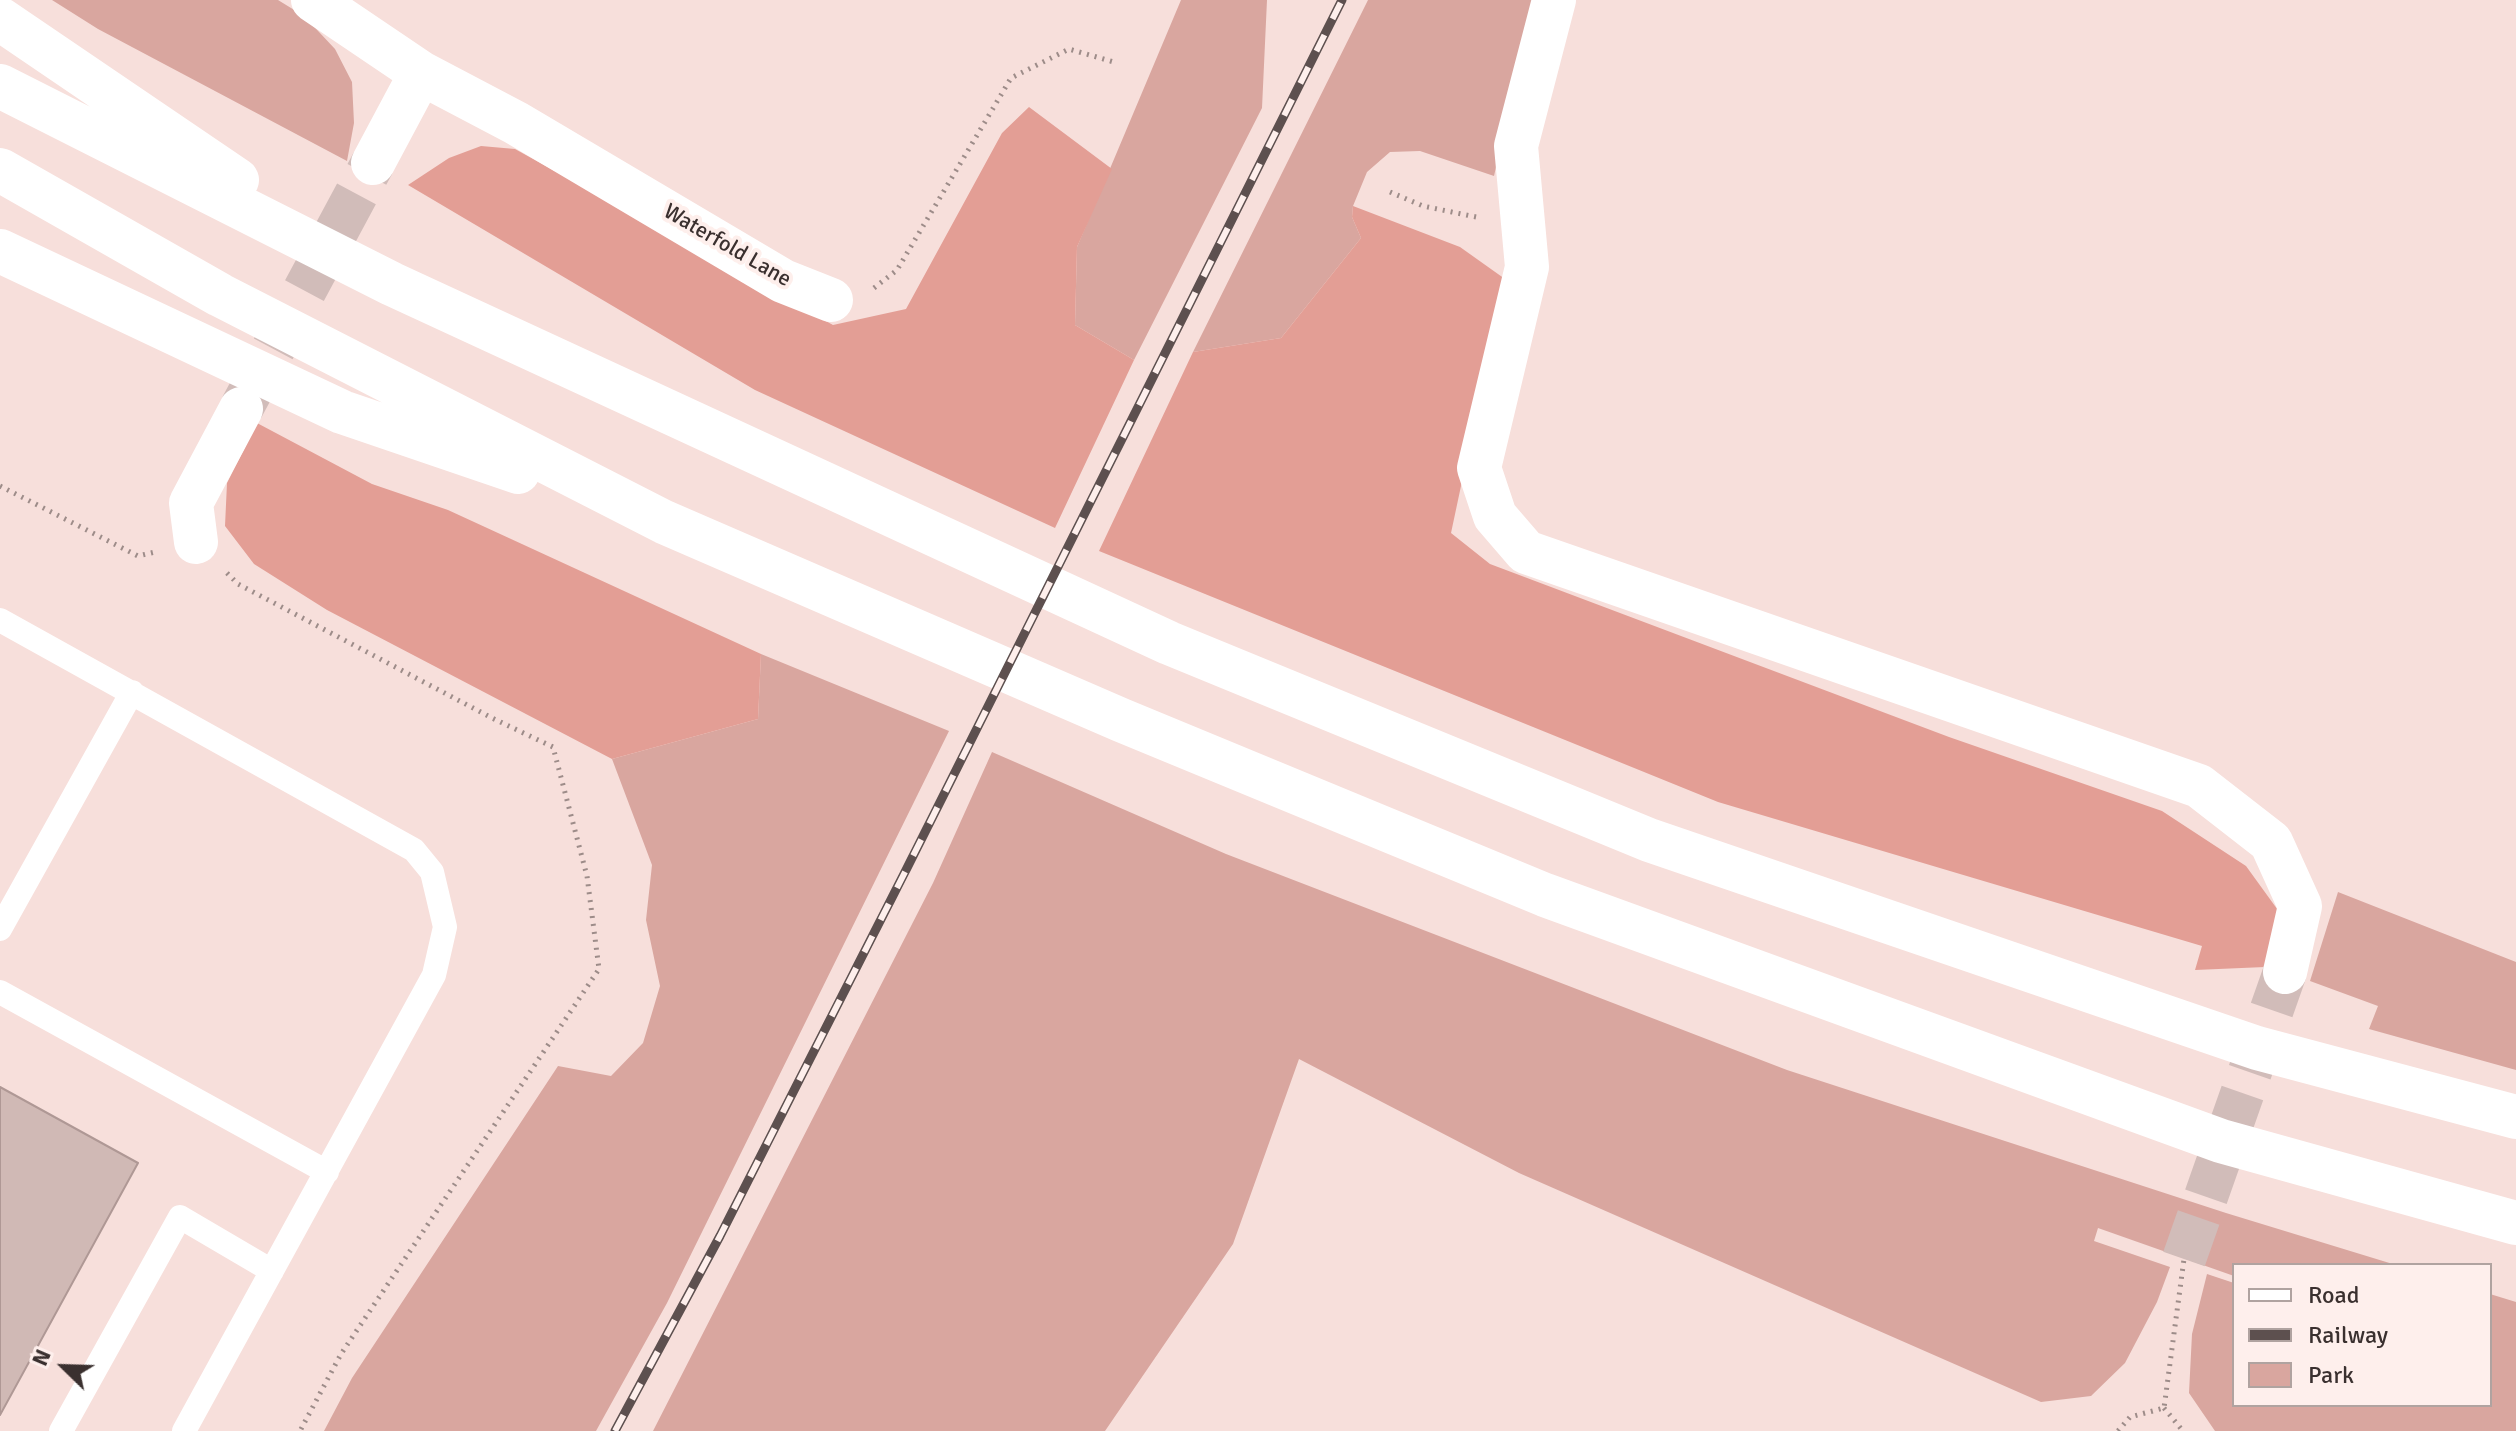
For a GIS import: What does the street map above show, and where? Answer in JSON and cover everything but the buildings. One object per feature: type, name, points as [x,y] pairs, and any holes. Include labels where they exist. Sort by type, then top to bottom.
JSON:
[{"type":"main road","name":"Waterfold Lane","points":[[313,0],[421,73],[516,123],[783,281],[831,300]]},
{"type":"main road","points":[[1554,0],[1516,146],[1527,267],[1479,468],[1495,516],[1526,552],[2199,786],[2271,842],[2300,906],[2285,972]]},
{"type":"main road","points":[[0,19],[392,284]]},
{"type":"main road","points":[[373,163],[421,73]]},
{"type":"main road","points":[[0,86],[392,284],[1169,643],[1649,840],[2257,1048],[2516,1117]]},
{"type":"main road","points":[[0,170],[220,295],[664,522],[1121,720],[1545,895],[2221,1141],[2516,1223]]},
{"type":"main road","points":[[0,251],[342,412],[664,522]]},
{"type":"main road","points":[[196,542],[191,503],[241,409]]},
{"type":"lane","points":[[0,620],[414,850],[432,872],[445,927],[434,975],[184,1431]]},
{"type":"lane","points":[[0,929],[132,692]]},
{"type":"lane","points":[[0,992],[327,1172]]},
{"type":"lane","points":[[61,1431],[180,1217],[272,1271]]},
{"type":"path","points":[[831,300],[865,294],[897,270],[1011,78],[1069,49],[1117,63]]},
{"type":"path","points":[[1390,192],[1423,206],[1472,218],[1523,217]]},
{"type":"path","points":[[0,486],[138,556],[196,542]]},
{"type":"path","points":[[2183,1431],[2164,1408],[2184,1259]]},
{"type":"path","points":[[2118,1431],[2130,1417],[2164,1408]]},
{"type":"green space","points":[[52,0],[278,0],[304,16],[335,49],[352,82],[354,123],[347,161],[98,29]]},
{"type":"green space","points":[[1181,0],[1267,0],[1262,108],[1134,360],[1075,325],[1077,247]]},
{"type":"green space","points":[[1368,0],[1533,0],[1494,176],[1420,151],[1390,152],[1367,172],[1353,206],[1352,217],[1361,238],[1281,338],[1193,352]]},
{"type":"green space","points":[[761,654],[949,731],[667,1303],[596,1431],[324,1431],[352,1378],[558,1066],[611,1076],[643,1043],[660,986],[646,920],[652,865],[612,759],[758,719]]},
{"type":"green space","points":[[992,752],[1226,854],[1787,1070],[2389,1263],[2232,1263],[2232,1275],[2098,1228],[2094,1241],[2170,1267],[2157,1302],[2125,1363],[2091,1396],[2041,1402],[1519,1173],[1299,1059],[1233,1244],[1105,1431],[653,1431],[933,883]]},
{"type":"green space","points":[[2338,892],[2516,962],[2516,1070],[2369,1029],[2378,1006],[2310,981]]},
{"type":"green space","points":[[2207,1274],[2232,1282],[2232,1407],[2492,1407],[2492,1295],[2516,1302],[2516,1431],[2215,1431],[2189,1393],[2192,1334]]},
{"type":"shaded area","points":[[1029,107],[1112,169],[1077,247],[1075,325],[1134,360],[1055,528],[755,390],[408,185],[449,158],[481,146],[515,149],[833,325],[906,309],[1002,133]]},
{"type":"shaded area","points":[[1353,206],[1460,247],[1505,279],[1451,533],[1490,564],[1949,737],[2162,811],[2246,866],[2280,913],[2265,967],[2195,970],[2202,946],[1718,802],[1099,551],[1193,352],[1281,338],[1361,238],[1352,217]]},
{"type":"shaded area","points":[[257,423],[372,484],[448,510],[761,654],[758,719],[612,759],[327,610],[254,564],[225,526],[227,483]]},
{"type":"tunnel","points":[[242,407],[373,163]]},
{"type":"tunnel","points":[[2184,1259],[2285,972]]},
{"type":"railway","points":[[615,1431],[720,1236],[906,870],[1342,0]]}]
